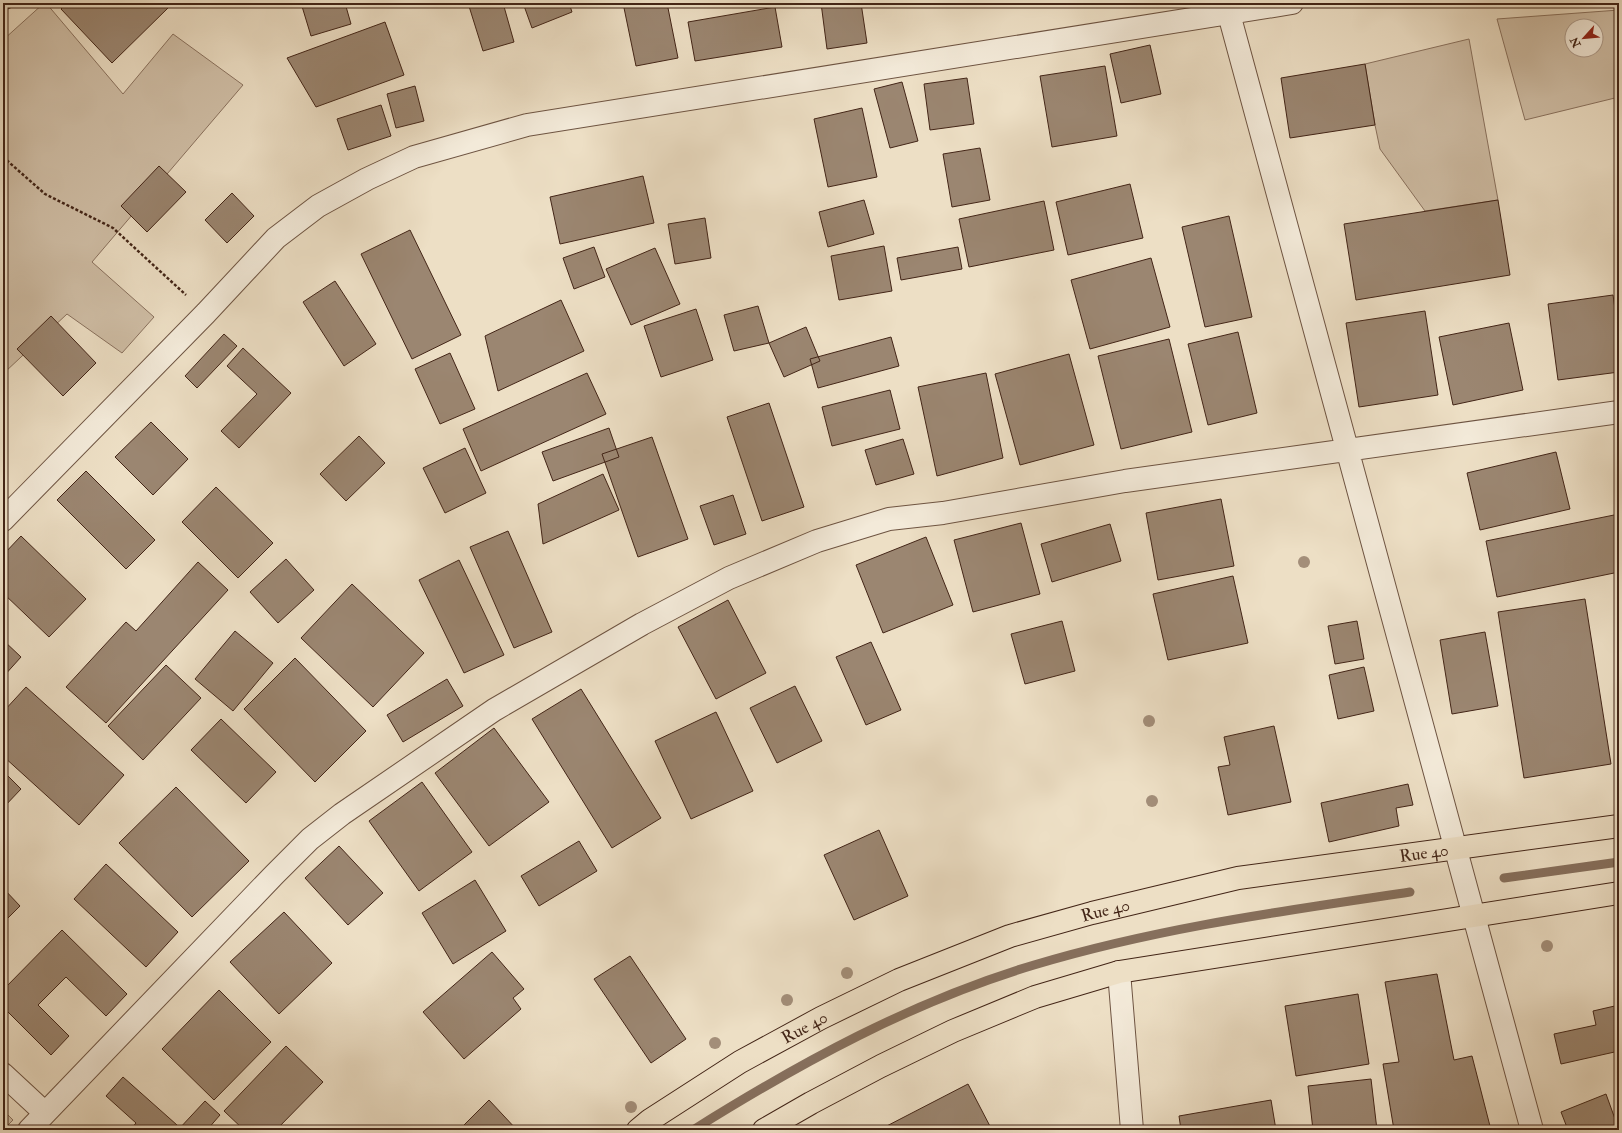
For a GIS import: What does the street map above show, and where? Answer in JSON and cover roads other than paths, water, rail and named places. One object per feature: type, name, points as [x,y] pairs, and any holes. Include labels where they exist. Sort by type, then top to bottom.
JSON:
[{"type":"main road","name":"Rue 40","points":[[638,1130],[650,1120],[740,1062],[821,1018],[899,980],[1010,936],[1092,913],[1238,878],[1619,826]]},
{"type":"main road","points":[[764,1130],[832,1092],[953,1031],[1035,997],[1119,972],[1619,893]]},
{"type":"street","points":[[3,520],[206,313],[276,238],[318,206],[367,179],[421,155],[527,125],[1227,8],[1292,3]]},
{"type":"street","points":[[1227,8],[1532,1130]]},
{"type":"street","points":[[29,1130],[274,875],[310,840],[342,814],[494,710],[642,624],[729,578],[817,541],[889,519],[943,513],[1124,481],[1619,412]]},
{"type":"street","points":[[1119,972],[1132,1130]]},
{"type":"street","points":[[3,1074],[45,1114]]},
{"type":"waterway","points":[[1504,878],[1619,862]]},
{"type":"waterway","points":[[693,1130],[774,1081],[901,1015],[989,980],[1034,965],[1127,941],[1220,922],[1410,892]]}]
